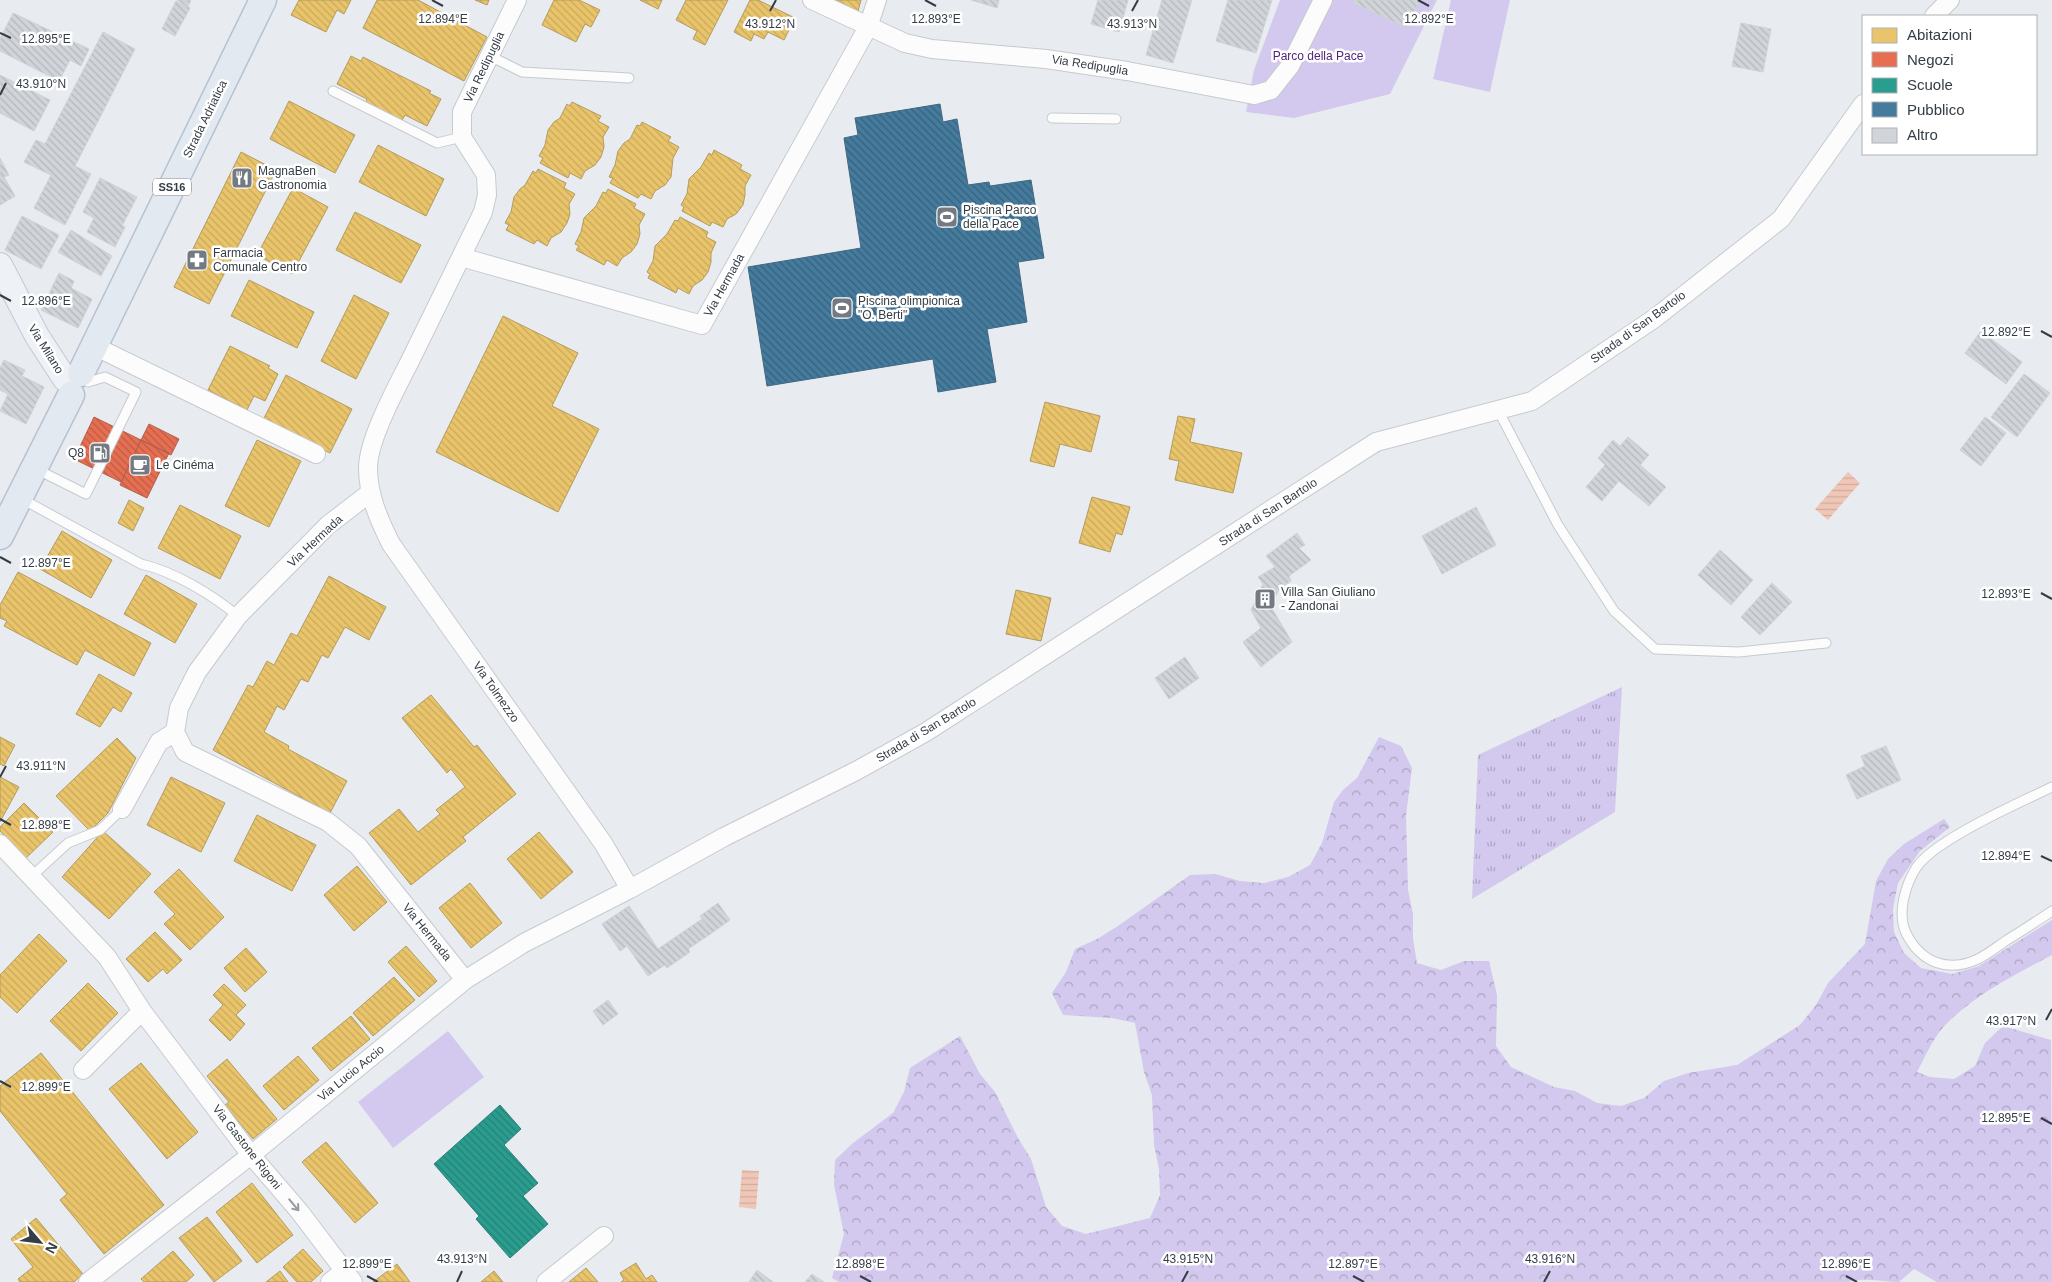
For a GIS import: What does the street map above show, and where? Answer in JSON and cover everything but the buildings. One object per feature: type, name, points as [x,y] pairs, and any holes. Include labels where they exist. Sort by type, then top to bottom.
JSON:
[{"type":"main road","name":"Strada Adriatica","points":[[0,536],[263,0]]},
{"type":"street","name":"Via Redipuglia","points":[[462,137],[462,112],[518,0]]},
{"type":"street","name":"Via Redipuglia","points":[[812,0],[905,43],[932,49],[1046,59],[1127,71],[1254,94],[1271,90],[1290,66],[1323,0]]},
{"type":"street","points":[[868,27],[877,0]]},
{"type":"street","points":[[1935,15],[1950,0]]},
{"type":"street","name":"Via Hermada","points":[[461,257],[702,325],[868,27]]},
{"type":"street","name":"Strada di San Bartolo","points":[[630,889],[732,833],[856,771],[926,732],[1376,442],[1532,401],[1541,396],[1655,318],[1781,219],[1862,105]]},
{"type":"street","points":[[372,492],[368,467],[380,422],[483,212],[487,186],[486,175],[462,137]]},
{"type":"street","name":"Via Milano","points":[[0,265],[37,336],[76,382]]},
{"type":"street","points":[[94,346],[316,454]]},
{"type":"street","name":"Via Hermada","points":[[372,492],[328,525],[238,616],[197,672],[179,708],[175,732],[185,752],[328,822],[358,846],[465,980]]},
{"type":"street","name":"Via Tolmezzo","points":[[372,492],[377,516],[391,544],[603,843],[630,889]]},
{"type":"street","points":[[122,809],[159,742],[175,732]]},
{"type":"street","name":"Via Gastone Rigoni","points":[[0,844],[107,957],[142,1011],[251,1155],[299,1211],[342,1278]]},
{"type":"street","name":"Via Lucio Accio","points":[[88,1282],[251,1155],[465,980],[524,943],[630,889]]},
{"type":"street","points":[[84,1070],[142,1011]]},
{"type":"street","points":[[546,1282],[604,1236]]},
{"type":"lane","points":[[490,56],[522,72],[629,78]]},
{"type":"lane","points":[[333,91],[437,144],[462,137]]},
{"type":"lane","points":[[1052,118],[1116,119]]},
{"type":"lane","points":[[34,468],[86,494],[136,392],[105,377],[76,382]]},
{"type":"lane","points":[[1498,410],[1558,525],[1614,611],[1655,649],[1739,652],[1826,643]]},
{"type":"lane","points":[[19,498],[141,564],[167,572],[221,602],[238,616]]},
{"type":"lane","points":[[2052,787],[1951,839],[1934,850],[1916,868],[1903,898],[1902,923],[1912,946],[1929,961],[1952,966],[1978,959],[2052,911]]},
{"type":"lane","points":[[32,876],[68,842],[100,830],[122,809]]},
{"type":"green space","name":"Parco della Pace","points":[[1280,0],[1437,0],[1390,94],[1294,118],[1246,112],[1254,70]]},
{"type":"green space","points":[[1451,0],[1510,0],[1490,92],[1433,79]]},
{"type":"green space","points":[[1622,687],[1615,812],[1472,899],[1478,755]]},
{"type":"green space","points":[[1379,737],[1401,746],[1412,768],[1406,816],[1408,890],[1413,914],[1413,939],[1417,963],[1441,970],[1464,961],[1489,961],[1497,995],[1496,1046],[1511,1067],[1554,1087],[1575,1091],[1597,1103],[1621,1106],[1644,1098],[1664,1081],[1688,1073],[1737,1065],[1800,1025],[1816,1005],[1828,983],[1865,944],[1876,881],[1888,859],[1904,844],[1944,819],[1950,827],[1920,851],[1898,883],[1893,909],[1894,932],[1904,953],[1921,968],[1952,974],[1979,966],[2052,920],[2052,955],[1992,988],[1951,1019],[1940,1031],[1917,1072],[1930,1077],[1954,1079],[1975,1066],[1985,1043],[2003,1026],[2051,1040],[2052,1282],[1937,1282],[1914,1269],[1899,1282],[1867,1280],[1848,1282],[839,1282],[832,1278],[844,1234],[834,1185],[835,1160],[853,1143],[893,1113],[904,1092],[910,1068],[960,1036],[980,1074],[995,1092],[1018,1138],[1031,1159],[1046,1207],[1062,1226],[1086,1234],[1150,1218],[1160,1195],[1159,1169],[1154,1145],[1152,1095],[1144,1072],[1135,1023],[1112,1018],[1063,1015],[1052,993],[1066,972],[1075,949],[1097,939],[1118,926],[1190,875],[1215,874],[1240,881],[1264,883],[1288,877],[1310,865],[1322,843],[1334,802],[1343,790],[1357,778]]},
{"type":"green space","points":[[448,1031],[484,1077],[393,1148],[358,1102]]},
{"type":"shaded area","points":[[1848,472],[1860,483],[1828,520],[1815,509]]},
{"type":"shaded area","points":[[742,1170],[759,1171],[756,1209],[739,1207]]},
{"type":"place","name":"MagnaBen Gastronomia","points":[[242,178]]},
{"type":"place","name":"Piscina Parco della Pace","points":[[947,217]]},
{"type":"place","name":"Farmacia Comunale Centro","points":[[197,260]]},
{"type":"place","name":"Piscina olimpionica \"O. Berti\"","points":[[842,308]]},
{"type":"place","name":"Q8","points":[[100,453]]},
{"type":"place","name":"Le Cinéma","points":[[140,465]]},
{"type":"place","name":"Villa San Giuliano - Zandonai","points":[[1265,599]]}]
